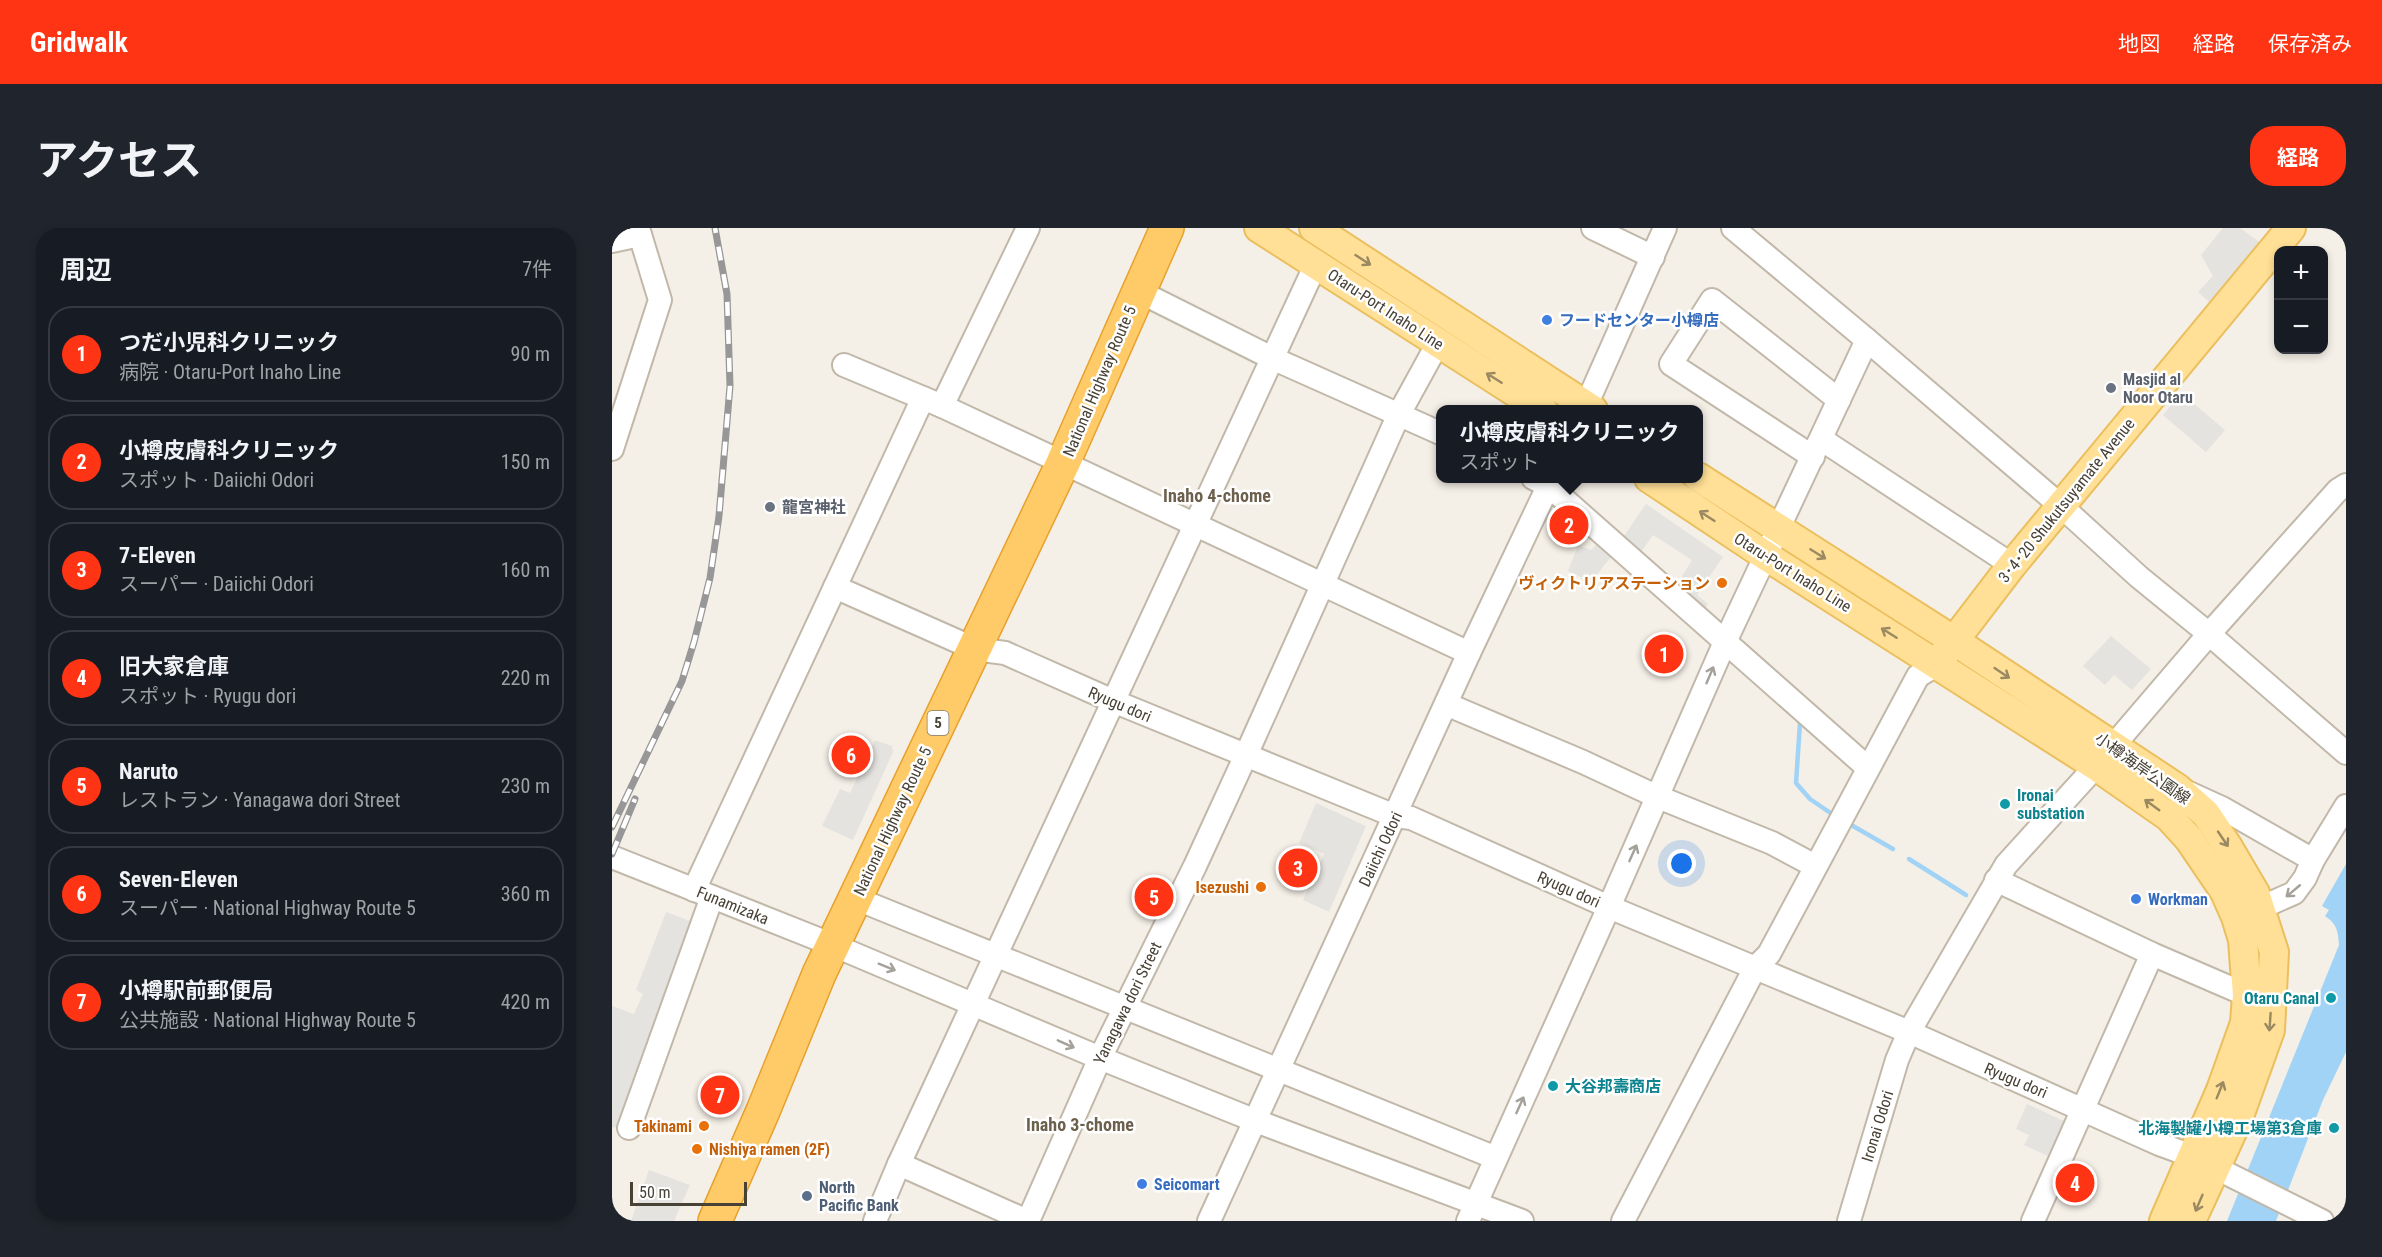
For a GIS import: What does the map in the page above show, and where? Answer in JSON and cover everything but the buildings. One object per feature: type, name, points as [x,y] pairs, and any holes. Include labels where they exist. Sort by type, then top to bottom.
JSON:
[{"type":"highway","name":"National Highway Route 5","points":[[715,1221],[833,945],[857,899],[924,752],[1063,463],[1167,228]]},
{"type":"main road","name":"Otaru-Port Inaho Line","points":[[1259,228],[1535,405]]},
{"type":"main road","name":"3･4･20 Shukutsuyamate Avenue","points":[[1938,664],[1953,640],[2012,565],[2290,228]]},
{"type":"main road","name":"Otaru-Port Inaho Line","points":[[1328,232],[1584,405]]},
{"type":"main road","name":"Otaru-Port Inaho Line","points":[[1703,480],[1953,640]]},
{"type":"main road","name":"Otaru-Port Inaho Line","points":[[1656,483],[1766,556],[1938,664]]},
{"type":"main road","name":"小樽海岸公園線","points":[[1953,640],[2104,756],[2169,818],[2189,839],[2220,884],[2236,917],[2243,940],[2247,995],[2245,1023],[2221,1090],[2191,1221]]},
{"type":"main road","name":"小樽海岸公園線","points":[[1938,664],[2104,756],[2177,788],[2206,814],[2247,878],[2260,908],[2274,952],[2270,1030],[2238,1119],[2203,1162],[2164,1221]]},
{"type":"street","points":[[629,1128],[703,893],[835,587],[932,402],[1028,228]]},
{"type":"street","points":[[1593,228],[1653,257]]},
{"type":"street","points":[[1589,405],[1665,228]]},
{"type":"street","points":[[1733,228],[2061,506],[2139,577],[2209,634],[2346,753]]},
{"type":"street","points":[[612,241],[639,232],[660,300],[612,449]]},
{"type":"street","points":[[875,1221],[899,1164],[1316,264]]},
{"type":"street","points":[[1138,291],[1272,358],[1436,431]]},
{"type":"street","points":[[1839,400],[1713,300],[1671,364],[2012,565]]},
{"type":"street","points":[[1471,1213],[1610,907],[1725,642],[1867,340]]},
{"type":"street","name":"Yanagawa dori Street","points":[[1028,1221],[1100,1058],[1246,755],[1400,414],[1438,343]]},
{"type":"street","points":[[844,364],[932,402],[1469,653]]},
{"type":"street","name":"Daiichi Odori","points":[[1209,1221],[1446,704],[1544,483]]},
{"type":"street","points":[[1547,483],[1868,768]]},
{"type":"street","name":"Ironai Odori","points":[[1849,1221],[1897,1060],[1909,1032],[2006,865],[2209,634],[2338,490],[2346,485]]},
{"type":"street","name":"Ryugu dori","points":[[835,587],[975,649],[1005,653],[1113,701],[1395,816],[1411,818],[1610,907],[1909,1032],[2083,1108],[2203,1162],[2322,1221]]},
{"type":"street","points":[[1623,1221],[1755,968],[1769,954],[1918,676],[1938,664]]},
{"type":"street","points":[[1446,704],[1583,762],[1658,797],[1772,843],[1815,866]]},
{"type":"street","points":[[2177,788],[2222,808],[2313,860]]},
{"type":"street","points":[[2260,908],[2294,893],[2346,806]]},
{"type":"street","name":"Funamizaka","points":[[612,857],[974,1003],[1471,1213],[1522,1221]]},
{"type":"street","points":[[1996,880],[2152,954],[2247,995]]},
{"type":"street","points":[[857,899],[1496,1158]]},
{"type":"street","points":[[2033,1221],[2152,954]]},
{"type":"street","points":[[899,1164],[1028,1221]]},
{"type":"shaded area","points":[[2223,228],[2240,228],[2265,246],[2215,307],[2198,292],[2213,276],[2201,255]]},
{"type":"shaded area","points":[[2181,393],[2225,430],[2206,452],[2163,415]]},
{"type":"shaded area","points":[[1646,504],[1723,557],[1697,595],[1708,604],[1703,612],[1674,589],[1692,560],[1653,535],[1639,555],[1622,539]]},
{"type":"shaded area","points":[[1600,541],[1614,553],[1591,582],[1568,571],[1578,545],[1591,550]]},
{"type":"shaded area","points":[[2111,636],[2151,669],[2132,690],[2114,675],[2105,685],[2083,666]]},
{"type":"shaded area","points":[[875,740],[892,746],[893,752],[853,840],[822,826],[840,789],[850,793]]},
{"type":"shaded area","points":[[1316,803],[1366,826],[1329,912],[1303,900],[1324,854],[1299,843]]},
{"type":"shaded area","points":[[666,912],[693,922],[617,1128],[612,1127],[612,1006],[634,1014],[643,994],[636,990]]},
{"type":"shaded area","points":[[2027,1104],[2066,1122],[2050,1157],[2024,1145],[2029,1135],[2016,1129]]},
{"type":"shaded area","points":[[649,1170],[690,1185],[674,1221],[631,1221]]},
{"type":"water","name":"Otaru Canal","points":[[2346,864],[2346,1052],[2323,1100],[2276,1221],[2227,1221],[2339,945],[2336,928],[2325,916],[2329,910],[2322,906]]},
{"type":"waterway","points":[[1800,723],[1796,783],[1810,799],[1832,814]]},
{"type":"waterway","points":[[1853,826],[1893,849]]},
{"type":"waterway","points":[[1909,859],[1966,895]]},
{"type":"railway","points":[[612,827],[682,681],[710,578],[719,516],[730,386],[727,294],[715,228]]},
{"type":"railway","points":[[612,854],[635,799]]},
{"type":"place","name":"フードセンター小樽店","points":[[1547,320]]},
{"type":"place","name":"Masjid al Noor Otaru","points":[[2111,388]]},
{"type":"place","name":"龍宮神社","points":[[770,507]]},
{"type":"place","name":"小樽皮膚科クリニック","points":[[1569,525]]},
{"type":"place","name":"ヴィクトリアステーション","points":[[1722,583]]},
{"type":"place","name":"つだ小児科クリニック","points":[[1664,654]]},
{"type":"place","name":"Seven-Eleven","points":[[851,755]]},
{"type":"place","name":"Ironai substation","points":[[2005,804]]},
{"type":"place","name":"7-Eleven","points":[[1298,868]]},
{"type":"place","name":"Isezushi","points":[[1261,887]]},
{"type":"place","name":"Naruto","points":[[1154,897]]},
{"type":"place","name":"Workman","points":[[2136,899]]},
{"type":"place","name":"Otaru Canal","points":[[2331,998]]},
{"type":"place","name":"大谷邦壽商店","points":[[1553,1086]]},
{"type":"place","name":"小樽駅前郵便局","points":[[720,1095]]},
{"type":"place","name":"Takinami","points":[[704,1126]]},
{"type":"place","name":"北海製罐小樽工場第3倉庫","points":[[2334,1128]]},
{"type":"place","name":"Nishiya ramen (2F)","points":[[697,1149]]},
{"type":"place","name":"旧大家倉庫","points":[[2075,1183]]},
{"type":"place","name":"Seicomart","points":[[1142,1184]]},
{"type":"place","name":"North Pacific Bank","points":[[807,1196]]},
{"type":"district","name":"Inaho 4-chome","points":[[1217,496]]},
{"type":"district","name":"Inaho 3-chome","points":[[1080,1125]]}]
